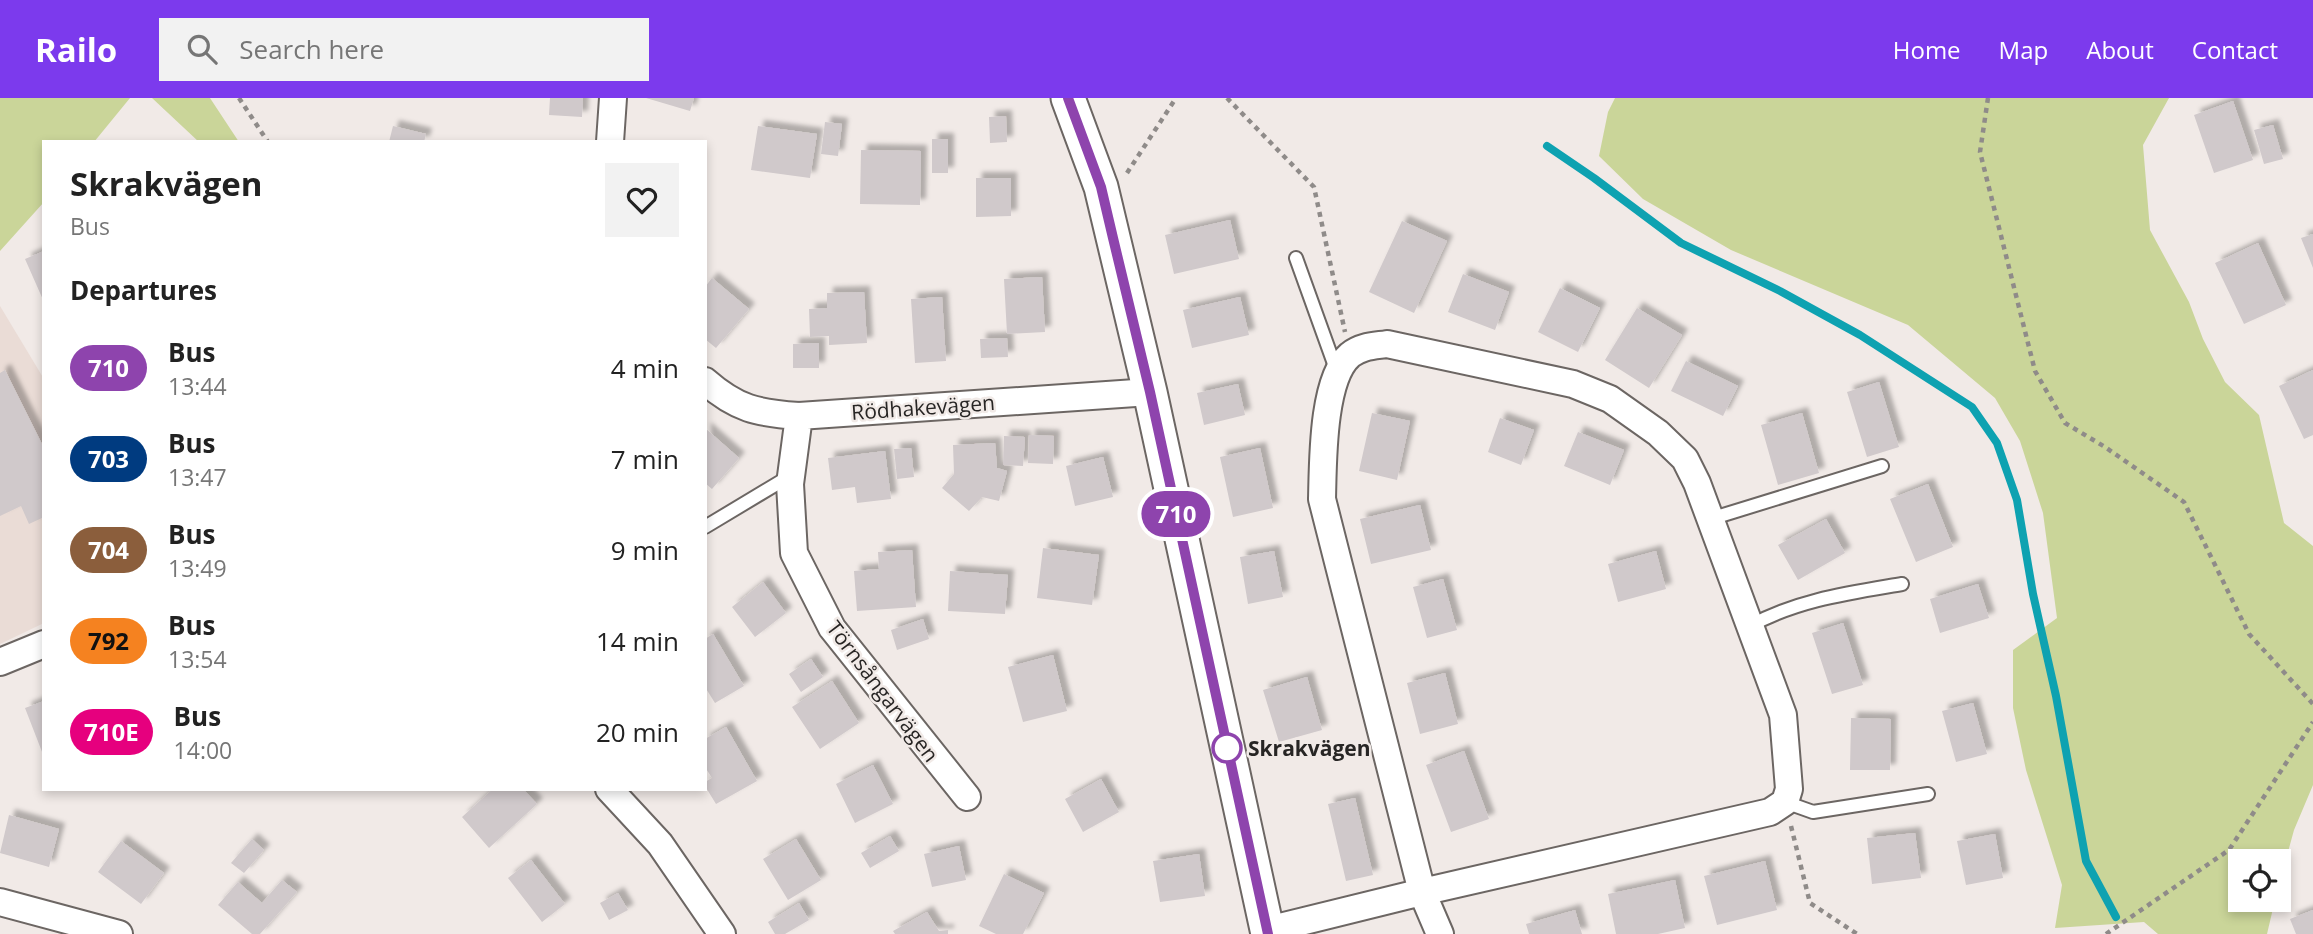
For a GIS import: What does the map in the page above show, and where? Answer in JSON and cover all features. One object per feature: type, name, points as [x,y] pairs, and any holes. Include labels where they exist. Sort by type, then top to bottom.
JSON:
[{"type":"street","points":[[610,140],[613,98]]},
{"type":"street","points":[[1068,98],[1101,187],[1150,392],[1268,932],[1422,892],[1770,812],[1785,802],[1789,789],[1783,715],[1697,483],[1685,459],[1658,433],[1611,399],[1573,384],[1387,344],[1365,347],[1343,364],[1332,386],[1323,447],[1322,499],[1422,892],[1440,934]]},
{"type":"street","name":"Rödhakevägen","points":[[707,383],[724,398],[761,414],[799,416],[1150,392]]},
{"type":"street","name":"Törnsångarvägen","points":[[799,416],[791,476],[794,553],[832,628],[967,797]]},
{"type":"street","points":[[0,662],[42,645]]},
{"type":"street","points":[[611,791],[660,844],[722,934]]},
{"type":"street","points":[[0,902],[119,934]]},
{"type":"lane","points":[[1296,258],[1343,364]]},
{"type":"lane","points":[[1710,519],[1882,466]]},
{"type":"lane","points":[[707,526],[791,476]]},
{"type":"lane","points":[[1750,626],[1770,615],[1813,600],[1902,584]]},
{"type":"lane","points":[[1785,802],[1812,813],[1928,794]]},
{"type":"path","points":[[239,98],[267,140]]},
{"type":"path","points":[[1227,98],[1314,187],[1343,364]]},
{"type":"path","points":[[1988,98],[1980,152],[2035,371],[2065,423],[2105,447],[2184,502],[2249,634],[2313,704]]},
{"type":"path","points":[[2106,934],[2229,850],[2313,722]]},
{"type":"path","points":[[1785,802],[1810,903],[1857,934]]},
{"type":"shaded area","points":[[0,306],[42,376],[42,624],[0,644]]},
{"type":"green space","points":[[0,98],[130,98],[96,140],[42,140],[42,204],[0,251]]},
{"type":"green space","points":[[152,98],[210,98],[238,140],[197,140]]},
{"type":"green space","points":[[1615,98],[2169,98],[2143,145],[2150,230],[2189,302],[2203,339],[2225,382],[2259,415],[2284,523],[2313,546],[2313,785],[2289,849],[2228,849],[2228,912],[2272,912],[2267,934],[2158,934],[2144,922],[2055,928],[2062,885],[2026,770],[2013,708],[2013,650],[2057,618],[2043,513],[2020,441],[1995,398],[1908,325],[1731,250],[1643,199],[1599,156],[1608,112]]},
{"type":"building","points":[[550,98],[583,98],[582,117],[549,115]]},
{"type":"building","points":[[646,98],[694,98],[690,111]]},
{"type":"building","points":[[2233,101],[2253,160],[2214,173],[2194,115]]},
{"type":"building","points":[[1006,116],[1007,142],[990,143],[989,117]]},
{"type":"building","points":[[825,122],[842,124],[838,156],[821,154]]},
{"type":"building","points":[[2273,125],[2283,159],[2264,164],[2254,130]]},
{"type":"building","points":[[393,126],[426,134],[424,140],[390,140]]},
{"type":"building","points":[[758,126],[817,134],[810,178],[751,170]]},
{"type":"building","points":[[932,139],[948,139],[948,173],[932,173]]},
{"type":"building","points":[[861,150],[921,151],[920,205],[860,204]]},
{"type":"building","points":[[976,178],[1011,178],[1011,216],[976,217]]},
{"type":"building","points":[[1230,220],[1239,259],[1174,274],[1165,235]]},
{"type":"building","points":[[1402,221],[1447,241],[1414,313],[1369,292]]},
{"type":"building","points":[[2313,234],[2313,268],[2301,238]]},
{"type":"building","points":[[2258,243],[2286,305],[2244,324],[2215,263]]},
{"type":"building","points":[[42,252],[42,297],[25,259]]},
{"type":"building","points":[[1463,274],[1509,292],[1495,330],[1448,312]]},
{"type":"building","points":[[1042,277],[1045,332],[1007,334],[1004,279]]},
{"type":"building","points":[[712,278],[749,309],[716,348],[707,341],[707,284]]},
{"type":"building","points":[[1560,288],[1600,308],[1578,352],[1538,332]]},
{"type":"building","points":[[864,292],[867,343],[829,345],[829,336],[810,337],[809,309],[827,308],[827,293]]},
{"type":"building","points":[[942,297],[946,361],[915,363],[911,299]]},
{"type":"building","points":[[1240,297],[1249,335],[1192,348],[1183,310]]},
{"type":"building","points":[[1637,308],[1682,335],[1649,388],[1605,360]]},
{"type":"building","points":[[1007,338],[1008,357],[981,358],[980,339]]},
{"type":"building","points":[[819,343],[819,368],[793,368],[793,344]]},
{"type":"building","points":[[1686,361],[1738,386],[1723,416],[1671,391]]},
{"type":"building","points":[[5,370],[42,444],[42,518],[29,524],[21,506],[0,516],[0,373]]},
{"type":"building","points":[[2313,370],[2313,435],[2304,439],[2279,386]]},
{"type":"building","points":[[1879,382],[1899,447],[1867,457],[1847,392]]},
{"type":"building","points":[[1238,384],[1245,415],[1204,425],[1197,393]]},
{"type":"building","points":[[1372,413],[1410,421],[1397,480],[1359,471]]},
{"type":"building","points":[[1802,413],[1819,473],[1778,485],[1761,425]]},
{"type":"building","points":[[1500,418],[1534,430],[1521,465],[1488,452]]},
{"type":"building","points":[[707,430],[739,458],[712,489],[707,485]]},
{"type":"building","points":[[1578,432],[1624,450],[1610,485],[1564,466]]},
{"type":"building","points":[[1029,435],[1054,436],[1053,464],[1028,463]]},
{"type":"building","points":[[1004,436],[1025,437],[1023,466],[1003,465]]},
{"type":"building","points":[[995,443],[997,468],[1007,471],[999,501],[982,497],[969,511],[942,488],[954,474],[953,445]]},
{"type":"building","points":[[911,448],[914,477],[897,479],[894,449]]},
{"type":"building","points":[[1260,448],[1273,508],[1233,517],[1220,457]]},
{"type":"building","points":[[885,451],[891,499],[857,503],[855,487],[832,490],[828,458]]},
{"type":"building","points":[[1103,457],[1113,497],[1075,506],[1066,466]]},
{"type":"building","points":[[1928,484],[1953,547],[1916,562],[1890,499]]},
{"type":"building","points":[[1420,505],[1431,550],[1371,564],[1360,519]]},
{"type":"building","points":[[1826,519],[1845,553],[1798,580],[1778,545]]},
{"type":"building","points":[[1043,548],[1099,555],[1092,605],[1037,598]]},
{"type":"building","points":[[912,550],[916,607],[857,611],[854,571],[879,569],[878,552]]},
{"type":"building","points":[[1274,551],[1283,597],[1248,604],[1240,557]]},
{"type":"building","points":[[1656,551],[1666,589],[1618,602],[1608,564]]},
{"type":"building","points":[[950,571],[1008,575],[1005,614],[948,611]]},
{"type":"building","points":[[1443,579],[1457,630],[1427,638],[1413,587]]},
{"type":"building","points":[[763,582],[786,613],[755,637],[732,607]]},
{"type":"building","points":[[1978,584],[1989,618],[1940,633],[1930,599]]},
{"type":"building","points":[[923,619],[929,639],[897,650],[891,630]]},
{"type":"building","points":[[1843,623],[1863,685],[1832,694],[1812,633]]},
{"type":"building","points":[[713,634],[744,686],[715,703],[707,690],[707,638]]},
{"type":"building","points":[[1053,655],[1067,711],[1023,722],[1008,667]]},
{"type":"building","points":[[811,659],[823,677],[801,692],[789,674]]},
{"type":"building","points":[[1445,673],[1458,724],[1420,734],[1407,683]]},
{"type":"building","points":[[1307,677],[1322,730],[1279,742],[1263,690]]},
{"type":"building","points":[[832,681],[859,723],[820,749],[792,707]]},
{"type":"building","points":[[42,702],[42,752],[25,708]]},
{"type":"building","points":[[1973,703],[1987,754],[1956,762],[1942,711]]},
{"type":"building","points":[[1851,718],[1891,719],[1890,770],[1850,770]]},
{"type":"building","points":[[726,727],[757,781],[716,804],[707,789],[707,781],[712,778],[707,770],[707,738]]},
{"type":"building","points":[[1464,751],[1489,819],[1451,832],[1426,765]]},
{"type":"building","points":[[873,765],[893,804],[855,823],[836,784]]},
{"type":"building","points":[[1101,779],[1119,812],[1083,832],[1065,799]]},
{"type":"building","points":[[491,791],[525,791],[537,804],[489,848],[462,817]]},
{"type":"building","points":[[1355,798],[1373,875],[1346,881],[1328,804]]},
{"type":"building","points":[[9,815],[59,829],[49,867],[0,853]]},
{"type":"building","points":[[1915,833],[1921,878],[1872,884],[1867,838]]},
{"type":"building","points":[[1995,834],[2003,878],[1966,885],[1957,841]]},
{"type":"building","points":[[890,836],[899,851],[870,868],[861,853]]},
{"type":"building","points":[[252,839],[264,850],[244,873],[231,863]]},
{"type":"building","points":[[796,839],[821,880],[788,900],[763,859]]},
{"type":"building","points":[[121,841],[164,873],[141,904],[98,872]]},
{"type":"building","points":[[959,846],[966,880],[932,887],[924,854]]},
{"type":"building","points":[[1199,854],[1205,896],[1160,902],[1153,861]]},
{"type":"building","points":[[531,860],[565,904],[542,922],[508,878]]},
{"type":"building","points":[[1765,861],[1777,910],[1717,925],[1704,876]]},
{"type":"building","points":[[1004,874],[1044,893],[1023,934],[996,934],[979,926]]},
{"type":"building","points":[[282,880],[297,892],[260,934],[252,934],[218,905],[238,882],[262,903]]},
{"type":"building","points":[[1675,880],[1685,928],[1658,934],[1616,934],[1608,894]]},
{"type":"building","points":[[618,893],[628,910],[609,920],[600,903]]},
{"type":"building","points":[[799,903],[809,920],[785,934],[775,934],[768,922]]},
{"type":"building","points":[[1575,910],[1582,934],[1529,934],[1526,924]]},
{"type":"building","points":[[2313,910],[2313,934],[2296,934],[2290,919]]},
{"type":"building","points":[[927,912],[939,931],[948,930],[948,934],[895,934],[893,931]]},
{"type":"waterway","points":[[1547,146],[1681,243],[1780,291],[1860,335],[1972,407],[1997,443],[2017,500],[2086,861],[2116,917]]},
{"type":"bus line","name":"710","points":[[1068,98],[1101,187],[1150,392],[1268,934]]},
{"type":"place","name":"Skrakvägen","points":[[1227,748]]}]
